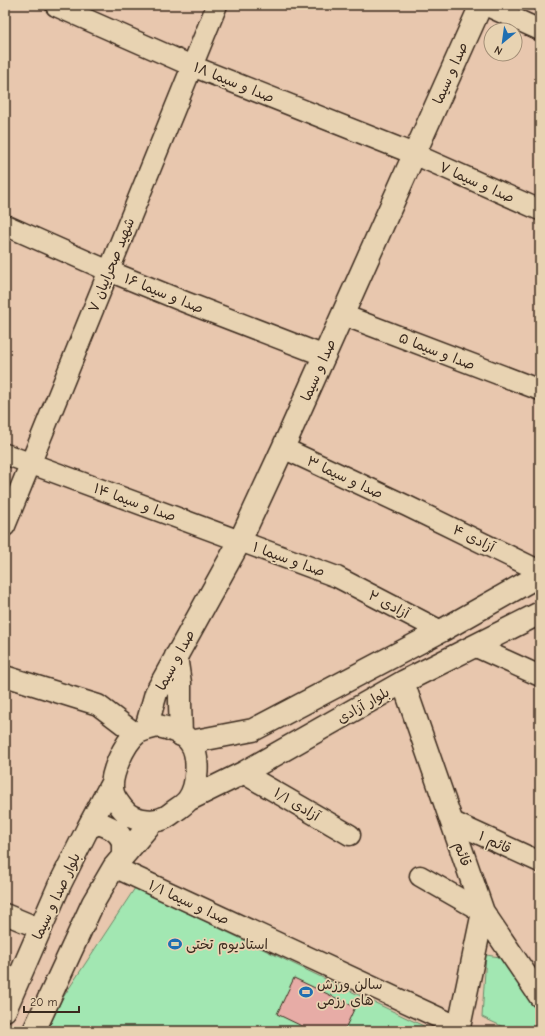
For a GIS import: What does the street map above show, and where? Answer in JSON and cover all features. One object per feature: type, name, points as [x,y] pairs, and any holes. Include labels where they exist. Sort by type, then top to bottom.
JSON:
[{"type":"main road","name":"صدا و سیما","points":[[141,731],[156,693],[240,541],[325,356],[481,5]]},
{"type":"main road","name":"بلوار آزادی","points":[[185,738],[253,730],[441,631],[540,575]]},
{"type":"main road","name":"بلوار آزادی","points":[[188,800],[243,773],[403,682],[540,613]]},
{"type":"main road","points":[[176,656],[185,738],[196,759],[194,789],[188,800],[166,818],[153,821],[129,815],[119,805],[113,793],[112,783],[121,755],[129,742],[141,731],[158,726],[166,728],[185,738]]},
{"type":"main road","name":"قائم","points":[[403,682],[483,912],[540,996]]},
{"type":"main road","name":"بلوار صدا و سیما","points":[[5,1010],[59,886],[112,783]]},
{"type":"main road","points":[[34,1031],[93,903],[119,862],[153,821]]},
{"type":"main road","points":[[88,828],[98,823],[110,827],[117,832],[123,841],[119,862]]},
{"type":"main road","points":[[462,1030],[483,912]]},
{"type":"street","name":"شهید صحراییان ۷","points":[[5,526],[217,5]]},
{"type":"street","points":[[485,5],[540,30]]},
{"type":"street","name":"صدا و سیما ۱۸","points":[[56,6],[192,66],[414,154]]},
{"type":"street","name":"صدا و سیما ۷","points":[[414,154],[540,210]]},
{"type":"street","name":"صدا و سیما ۱۶","points":[[5,225],[109,271],[325,356]]},
{"type":"street","name":"صدا و سیما ۵","points":[[342,315],[536,388]]},
{"type":"street","name":"صدا و سیما ۳","points":[[283,448],[407,506]]},
{"type":"street","name":"صدا و سیما ۱۴","points":[[5,454],[240,541]]},
{"type":"street","name":"آزادی ۴","points":[[407,506],[540,571]]},
{"type":"street","name":"صدا و سیما ۱","points":[[240,541],[337,577]]},
{"type":"street","name":"آزادی ۲","points":[[337,577],[441,631]]},
{"type":"street","points":[[474,646],[540,676]]},
{"type":"street","points":[[5,676],[98,706],[141,731]]},
{"type":"street","name":"آزادی ۱/۱","points":[[243,773],[350,835]]},
{"type":"street","name":"قائم ۱","points":[[451,821],[540,862]]},
{"type":"street","name":"صدا و سیما ۱/۱","points":[[119,862],[462,1030]]},
{"type":"street","points":[[420,876],[483,912]]},
{"type":"street","points":[[5,914],[41,929]]},
{"type":"green space","name":"استادیوم تختی","points":[[135,888],[434,1031],[47,1031],[62,999]]},
{"type":"green space","points":[[486,955],[500,957],[540,1016],[540,1031],[512,1031],[482,1017]]},
{"type":"building","name":"سالن ورزش های رزمی","points":[[294,978],[355,1007],[344,1031],[312,1031],[277,1014]]},
{"type":"place","name":"استادیوم تختی","points":[[175,944]]},
{"type":"place","name":"سالن ورزش های رزمی","points":[[306,992]]}]
